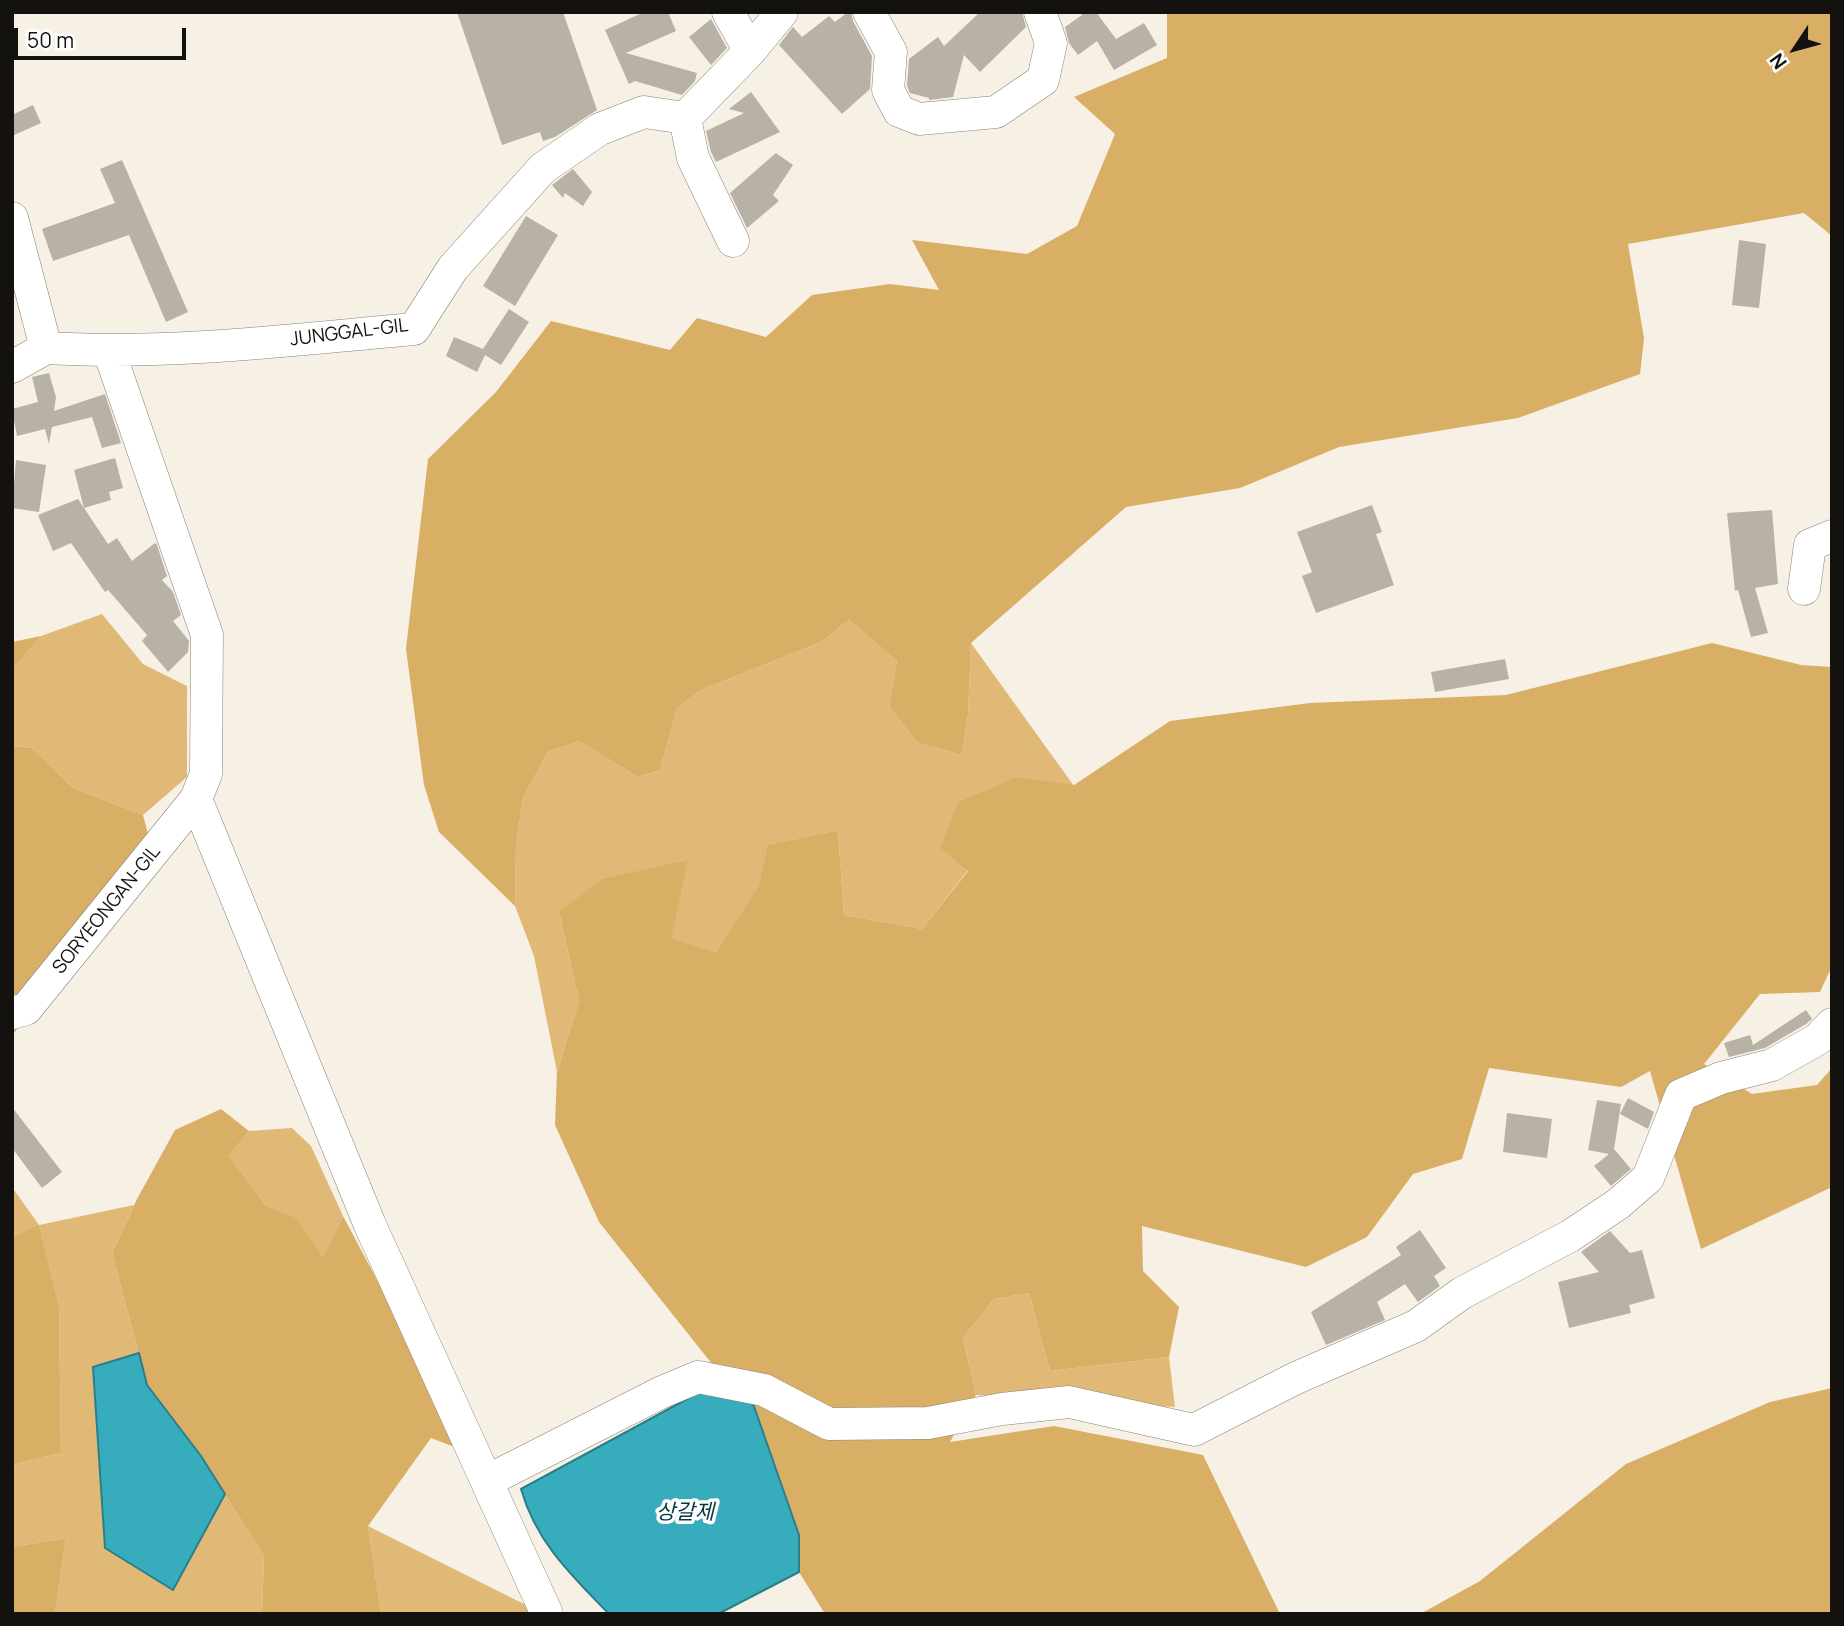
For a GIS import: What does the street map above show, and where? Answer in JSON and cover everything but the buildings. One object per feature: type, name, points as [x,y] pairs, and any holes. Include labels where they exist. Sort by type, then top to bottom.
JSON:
[{"type":"street","points":[[728,12],[750,51]]},
{"type":"street","points":[[733,241],[693,158],[685,118],[750,51],[782,12]]},
{"type":"street","points":[[869,12],[891,52],[888,90],[899,111],[919,119],[996,111],[1043,80],[1051,43],[1040,12]]},
{"type":"street","name":"JUNGGAL-GIL","points":[[46,348],[178,350],[414,329],[453,268],[543,167],[600,129],[644,112],[685,118]]},
{"type":"street","points":[[12,218],[18,267],[46,348],[12,367]]},
{"type":"street","points":[[109,351],[207,635],[206,774],[196,799],[370,1225],[548,1614]]},
{"type":"street","points":[[1804,589],[1810,545],[1832,536]]},
{"type":"street","name":"SORYEONGAN-GIL","points":[[12,1013],[26,1009],[196,799]]},
{"type":"street","points":[[486,1481],[662,1392],[698,1377],[764,1390],[829,1424],[929,1423],[1002,1409],[1069,1402],[1194,1430],[1296,1378],[1416,1326],[1462,1293],[1570,1236],[1618,1204],[1648,1178],[1681,1096],[1721,1078],[1772,1065],[1818,1039],[1832,1024]]},
{"type":"shaded area","points":[[1167,12],[1832,12],[1832,236],[1804,213],[1628,244],[1644,338],[1640,374],[1518,418],[1339,447],[1240,488],[1126,507],[971,643],[968,714],[962,755],[918,743],[889,707],[897,661],[849,620],[821,642],[701,690],[677,708],[660,770],[638,777],[579,741],[548,752],[523,798],[516,845],[515,906],[439,832],[424,785],[406,649],[428,459],[496,392],[551,321],[670,350],[697,318],[766,337],[812,295],[890,284],[939,290],[912,240],[1027,254],[1077,226],[1115,134],[1074,97],[1167,58]]},
{"type":"shaded area","points":[[102,614],[143,664],[187,686],[187,777],[143,815],[73,788],[32,748],[12,746],[12,670],[41,636]]},
{"type":"shaded area","points":[[849,620],[897,661],[889,707],[918,743],[962,755],[968,714],[971,643],[1074,786],[1017,777],[968,870],[922,929],[844,915],[838,830],[769,845],[760,886],[716,952],[559,912],[579,1001],[557,1072],[534,956],[515,906],[516,845],[523,798],[548,752],[579,741],[638,777],[660,770],[677,708],[701,690],[821,642]]},
{"type":"shaded area","points":[[41,636],[12,670],[12,642]]},
{"type":"shaded area","points":[[1712,643],[1801,665],[1832,667],[1832,966],[1820,992],[1760,994],[1704,1064],[1752,1094],[1817,1085],[1832,1068],[1832,1187],[1701,1249],[1650,1071],[1621,1087],[1489,1068],[1462,1159],[1413,1174],[1367,1237],[1306,1267],[1142,1226],[1143,1271],[1179,1307],[1169,1357],[1050,1371],[1029,1293],[994,1299],[963,1338],[976,1395],[950,1442],[1054,1426],[1203,1455],[1280,1614],[825,1614],[799,1572],[799,1535],[724,1379],[599,1222],[555,1125],[557,1072],[579,1001],[559,912],[602,879],[688,860],[671,939],[716,952],[759,886],[768,845],[838,830],[844,915],[922,929],[968,871],[941,848],[958,802],[1017,777],[1074,785],[1170,721],[1310,703],[1506,695]]},
{"type":"shaded area","points":[[12,746],[32,748],[73,788],[143,815],[150,842],[12,1036]]},
{"type":"shaded area","points":[[221,1109],[249,1131],[228,1155],[266,1206],[296,1218],[323,1258],[343,1216],[403,1329],[457,1448],[431,1438],[368,1526],[381,1614],[262,1614],[264,1556],[201,1456],[147,1385],[112,1253],[137,1199],[175,1130]]},
{"type":"shaded area","points":[[292,1128],[311,1146],[343,1216],[323,1259],[296,1219],[266,1206],[227,1154],[249,1131]]},
{"type":"shaded area","points":[[12,1187],[39,1225],[134,1205],[112,1253],[147,1385],[201,1456],[264,1556],[262,1614],[55,1614],[66,1538],[12,1547],[12,1465],[61,1453],[59,1306],[39,1226],[12,1237]]},
{"type":"shaded area","points":[[39,1225],[59,1306],[61,1453],[12,1465],[12,1237]]},
{"type":"shaded area","points":[[1029,1293],[1050,1371],[1169,1357],[1175,1407],[976,1395],[963,1338],[994,1299]]},
{"type":"shaded area","points":[[1832,1388],[1832,1609],[1828,1614],[1420,1614],[1480,1581],[1626,1464],[1770,1402]]},
{"type":"shaded area","points":[[368,1526],[538,1611],[539,1614],[381,1614]]},
{"type":"shaded area","points":[[66,1538],[55,1614],[12,1614],[12,1547]]},
{"type":"water","points":[[139,1353],[147,1385],[201,1456],[225,1494],[173,1590],[105,1548],[93,1367]]},
{"type":"water","name":"상갈제","points":[[724,1379],[750,1395],[799,1535],[799,1572],[718,1614],[609,1614],[545,1542],[521,1489]]}]
